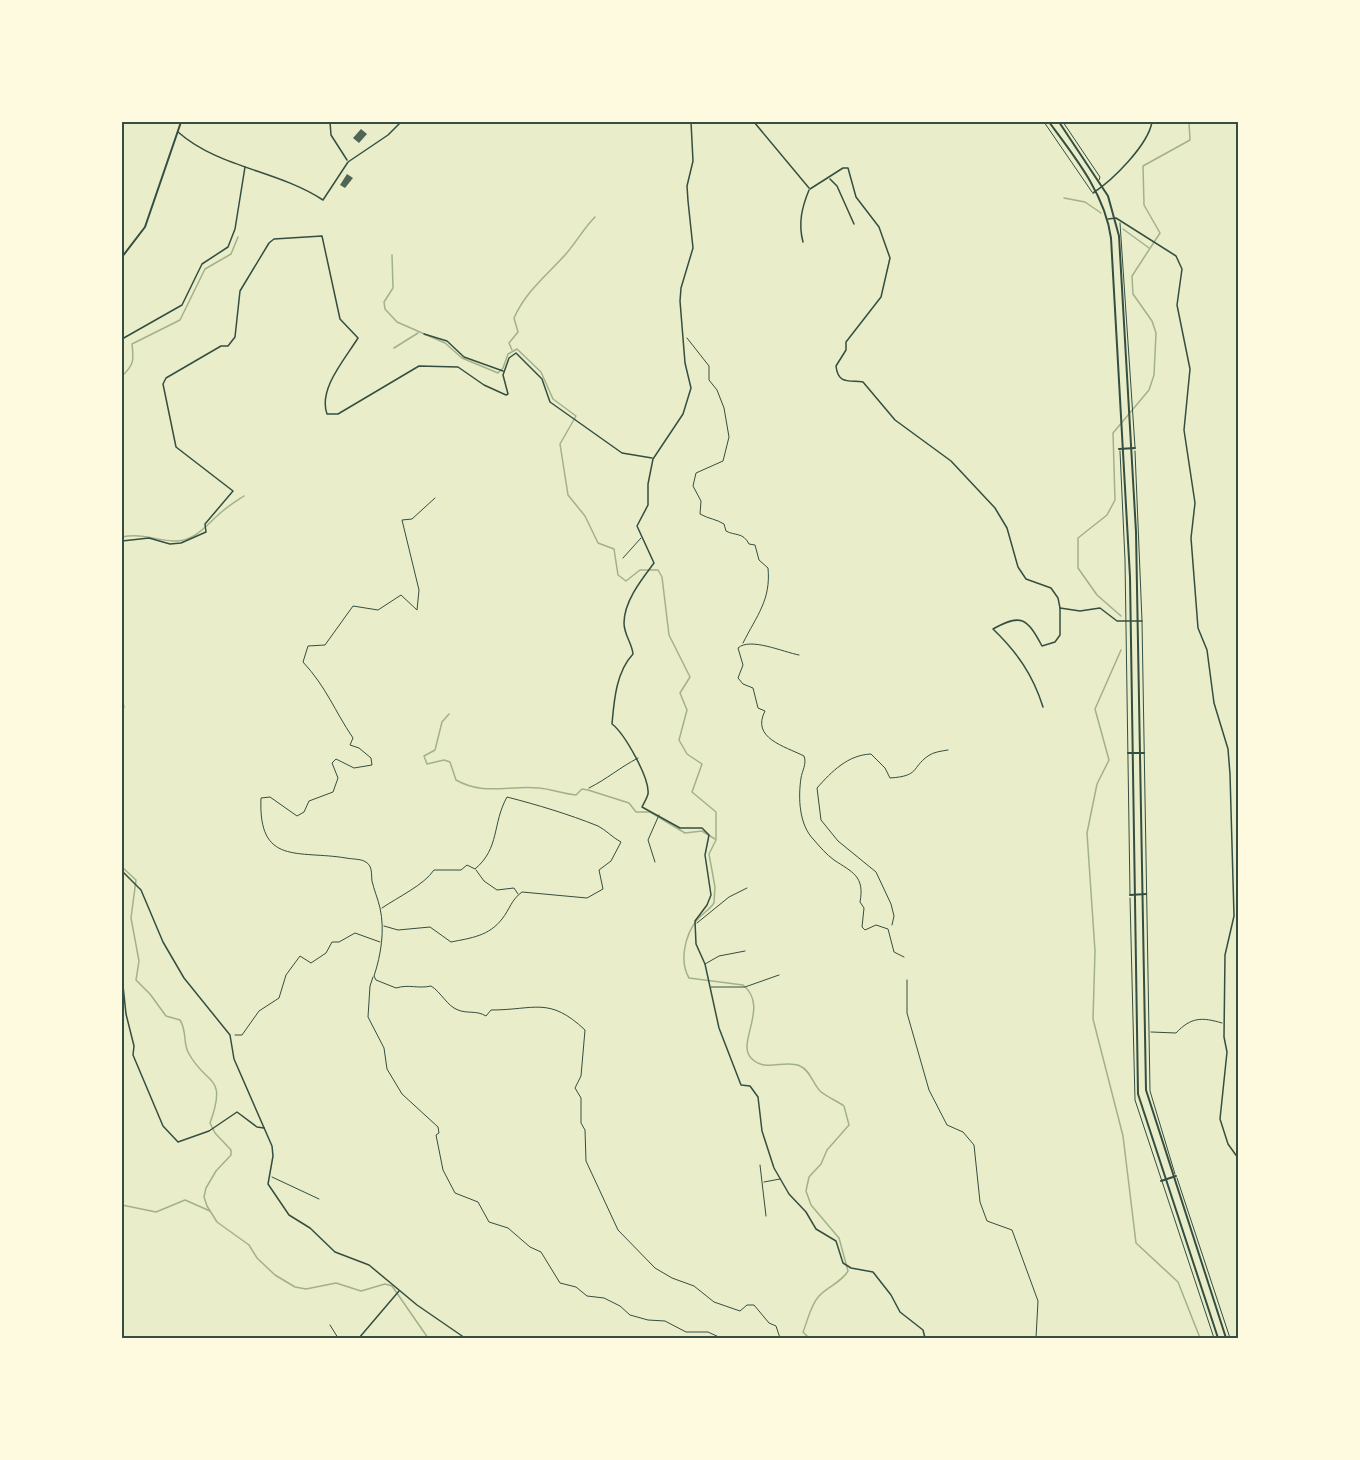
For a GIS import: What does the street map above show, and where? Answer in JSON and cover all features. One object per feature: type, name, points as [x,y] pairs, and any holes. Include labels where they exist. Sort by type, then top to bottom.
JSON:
[{"type":"main road","points":[[122,257],[145,227],[181,122]]},
{"type":"main road","points":[[1049,122],[1094,192],[1108,219],[1122,435],[1135,1032],[1140,1104],[1163,1181],[1218,1338]]},
{"type":"main road","points":[[1061,122],[1102,187],[1116,218],[1119,236],[1133,448],[1140,621],[1147,1032],[1146,1096],[1228,1338]]},
{"type":"main road","points":[[1121,449],[1133,448]]},
{"type":"main road","points":[[1130,753],[1142,753]]},
{"type":"main road","points":[[1132,895],[1144,894]]},
{"type":"main road","points":[[1163,1181],[1174,1177]]},
{"type":"street","points":[[330,122],[331,135],[348,162]]},
{"type":"street","points":[[178,132],[208,154],[282,178],[323,200],[348,162],[388,135],[401,122]]},
{"type":"street","points":[[691,122],[693,161],[687,186],[693,248],[681,288],[685,363],[691,388],[683,414],[653,459],[648,484],[648,505],[637,526],[654,563],[636,589],[624,622],[633,654],[625,667],[613,702],[612,724],[622,731],[638,758],[648,793],[642,807],[680,828],[702,828],[710,836],[705,855],[711,895],[707,905],[695,921],[696,944],[705,964],[721,1036],[741,1085],[750,1086],[758,1097],[762,1131],[780,1179],[816,1229],[836,1241],[843,1263],[851,1268],[873,1272],[891,1294],[900,1312],[923,1330],[925,1338]]},
{"type":"street","points":[[754,122],[810,189]]},
{"type":"street","points":[[1094,192],[1124,168],[1147,139],[1152,122]]},
{"type":"street","points":[[122,339],[182,305],[202,264],[228,248],[235,229],[244,167]]},
{"type":"street","points":[[803,242],[800,229],[801,214],[810,189],[843,168],[848,168],[856,197],[879,227],[890,258],[881,297],[846,342],[846,350],[836,366],[840,377],[846,382],[863,382],[895,420],[951,461],[995,508],[1007,528],[1015,561],[1026,579],[1051,588],[1058,598],[1060,634],[1050,644],[1042,646],[1033,629],[1021,620],[1012,619],[993,629],[1015,649],[1035,681],[1044,707]]},
{"type":"street","points":[[829,178],[837,186],[854,224]]},
{"type":"street","points":[[1108,219],[1116,218],[1176,256],[1182,269],[1177,305],[1190,369],[1184,430],[1195,503],[1191,537],[1198,628],[1207,650],[1214,704],[1228,748],[1234,916],[1225,955],[1226,1064],[1220,1119],[1228,1144],[1239,1158]]},
{"type":"street","points":[[122,541],[149,538],[170,544],[181,543],[206,532],[205,524],[233,491],[176,447],[163,384],[166,378],[220,346],[228,346],[235,337],[240,291],[269,243],[274,239],[322,236],[340,319],[358,338],[326,392],[324,407],[327,414],[338,414],[418,366],[458,367],[484,385],[506,395],[508,394],[502,371],[514,354],[521,355],[543,379],[550,402],[564,409],[571,418],[622,453],[653,459]]},
{"type":"street","points":[[424,334],[447,341],[464,357],[502,371]]},
{"type":"street","points":[[1060,608],[1080,611],[1100,608],[1117,621],[1140,621]]},
{"type":"street","points":[[122,871],[141,890],[159,936],[176,966],[201,1002],[230,1035],[234,1059],[265,1128],[273,1156],[268,1184],[290,1215],[310,1228],[335,1252],[369,1265],[417,1305],[465,1338]]},
{"type":"street","points":[[122,976],[126,1014],[134,1046],[133,1055],[163,1126],[178,1142],[211,1130],[237,1112],[257,1126],[265,1128]]},
{"type":"street","points":[[359,1338],[399,1290]]},
{"type":"lane","points":[[1044,122],[1094,192]]},
{"type":"lane","points":[[1120,221],[1133,448]]},
{"type":"lane","points":[[623,558],[642,537]]},
{"type":"lane","points":[[589,788],[605,779],[612,771],[638,758]]},
{"type":"lane","points":[[655,862],[648,840],[659,815]]},
{"type":"lane","points":[[695,925],[729,897],[747,888]]},
{"type":"lane","points":[[705,964],[725,954],[745,951]]},
{"type":"lane","points":[[710,987],[745,987],[779,975]]},
{"type":"lane","points":[[1135,1032],[1176,1032],[1186,1022],[1204,1017],[1224,1024]]},
{"type":"lane","points":[[760,1165],[766,1216]]},
{"type":"lane","points":[[270,1176],[319,1199]]},
{"type":"lane","points":[[762,1183],[780,1179]]},
{"type":"lane","points":[[1163,1181],[1214,1338]]},
{"type":"lane","points":[[330,1325],[338,1338]]},
{"type":"path","points":[[686,337],[709,366],[709,381],[721,398],[729,437],[723,461],[708,465],[696,473],[693,486],[701,501],[700,514],[710,520],[716,519],[724,524],[726,531],[738,533],[746,538],[749,544],[755,545],[759,560],[768,568],[766,601],[759,609],[738,648],[743,665],[738,678],[743,684],[753,688],[758,708],[765,711],[759,721],[762,733],[772,741],[804,756],[799,808],[802,820],[814,840],[835,861],[849,867],[860,881],[863,889],[860,902],[864,908],[862,927],[865,930],[876,925],[888,929],[894,952],[904,957]]},
{"type":"path","points":[[435,498],[412,519],[402,520],[402,527],[412,549],[419,590],[417,610],[401,595],[378,610],[353,606],[325,645],[308,646],[303,662],[322,682],[333,701],[353,738],[350,745],[359,748],[371,758],[372,765],[354,768],[336,759],[332,763],[339,778],[333,792],[309,801],[304,812],[297,816],[270,797],[261,798],[261,813],[265,831],[275,847],[294,855],[327,855],[365,861],[372,868],[383,926],[379,960],[370,986],[368,1017],[384,1048],[387,1069],[402,1094],[438,1127],[439,1133],[436,1136],[443,1170],[455,1193],[478,1202],[489,1222],[508,1228],[530,1247],[541,1252],[560,1283],[576,1287],[587,1296],[612,1302],[630,1315],[648,1320],[665,1321],[686,1332],[708,1332],[721,1338]]},
{"type":"path","points":[[742,644],[752,642],[799,655]]},
{"type":"path","points":[[892,925],[894,916],[891,904],[876,872],[838,841],[821,820],[817,788],[830,774],[856,755],[871,754],[885,768],[890,778],[904,777],[917,770],[928,755],[948,750]]},
{"type":"path","points":[[383,926],[398,930],[430,927],[451,942],[486,934],[503,918],[512,899],[522,892],[587,898],[603,889],[599,870],[611,861],[621,842],[608,836],[601,827],[562,812],[507,797],[495,826],[494,844],[485,860],[475,869]]},
{"type":"path","points":[[380,909],[412,887],[427,881],[434,870],[461,870],[467,865],[475,869],[484,881],[497,890],[514,888],[518,894]]},
{"type":"path","points":[[230,1035],[242,1035],[259,1011],[279,998],[286,975],[300,956],[311,963],[326,954],[332,942],[339,942],[355,933],[381,942]]},
{"type":"path","points":[[374,976],[376,980],[396,988],[407,984],[422,988],[432,986],[461,1011],[476,1010],[486,1016],[491,1010],[537,1006],[557,1009],[570,1016],[585,1030],[586,1042],[580,1062],[581,1076],[575,1088],[581,1098],[581,1123],[585,1130],[586,1161],[618,1230],[655,1268],[672,1278],[694,1286],[714,1302],[740,1311],[747,1305],[754,1305],[769,1323],[776,1326],[780,1338]]},
{"type":"path","points":[[907,980],[907,1013],[929,1090],[947,1125],[963,1132],[974,1145],[980,1202],[987,1221],[1012,1230],[1024,1257],[1038,1301],[1036,1338]]},
{"type":"building","points":[[361,129],[367,134],[359,143],[353,138]]},
{"type":"building","points":[[347,174],[353,178],[345,188],[340,185]]},
{"type":"waterway","points":[[1121,616],[1097,595],[1078,568],[1078,538],[1107,515],[1115,500],[1113,433],[1149,390],[1154,375],[1156,333],[1152,321],[1133,294],[1132,276],[1160,233],[1144,205],[1143,166],[1190,140],[1189,122]]},
{"type":"waterway","points":[[1064,198],[1085,202],[1101,213]]},
{"type":"waterway","points":[[512,350],[509,343],[518,332],[514,318],[519,308],[530,292],[565,255],[595,217]]},
{"type":"waterway","points":[[1123,229],[1149,248]]},
{"type":"waterway","points":[[122,376],[132,362],[132,344],[180,320],[205,269],[231,254],[238,237]]},
{"type":"waterway","points":[[392,255],[393,288],[384,302],[385,309],[397,322],[445,343],[462,358],[498,373],[503,368],[508,354],[517,349],[541,372],[553,399],[576,416],[560,444],[568,495],[585,516],[598,543],[614,549],[618,575],[626,581],[640,570],[658,570],[662,577],[669,635],[690,677],[680,693],[687,710],[679,740],[687,754],[702,764],[692,792],[716,812],[716,840],[709,854],[715,887],[714,903],[697,920],[689,933],[684,956],[686,971],[689,978],[743,985],[754,1003],[747,1043],[747,1051],[751,1058],[762,1065],[794,1064],[803,1068],[820,1091],[844,1106],[849,1125],[827,1150],[821,1164],[809,1177],[806,1191],[811,1205],[839,1238],[848,1271],[813,1304],[803,1332],[809,1338]]},
{"type":"waterway","points":[[394,348],[418,333]]},
{"type":"waterway","points":[[122,537],[142,536],[173,541],[187,539],[198,533],[223,510],[244,496]]},
{"type":"waterway","points":[[1121,650],[1095,709],[1109,760],[1097,784],[1087,833],[1095,951],[1093,1019],[1123,1136],[1136,1243],[1178,1282],[1200,1338]]},
{"type":"waterway","points":[[122,700],[124,707],[122,711]]},
{"type":"waterway","points":[[449,714],[442,722],[435,750],[424,756],[427,764],[444,760],[450,762],[456,780],[466,785],[487,789],[528,787],[576,795],[582,789],[588,790],[629,803],[636,812],[650,812],[685,833],[702,831],[715,839]]},
{"type":"waterway","points":[[122,867],[136,880],[131,918],[139,961],[136,980],[166,1016],[180,1020],[184,1028],[188,1052],[216,1088],[217,1096],[210,1123],[215,1133],[231,1150],[231,1155],[216,1171],[206,1188],[204,1197],[217,1222],[249,1245],[257,1258],[275,1275],[295,1287],[306,1289],[336,1283],[361,1291],[385,1284],[392,1286],[428,1338]]},
{"type":"waterway","points":[[122,1205],[156,1212],[185,1200],[210,1211]]}]
